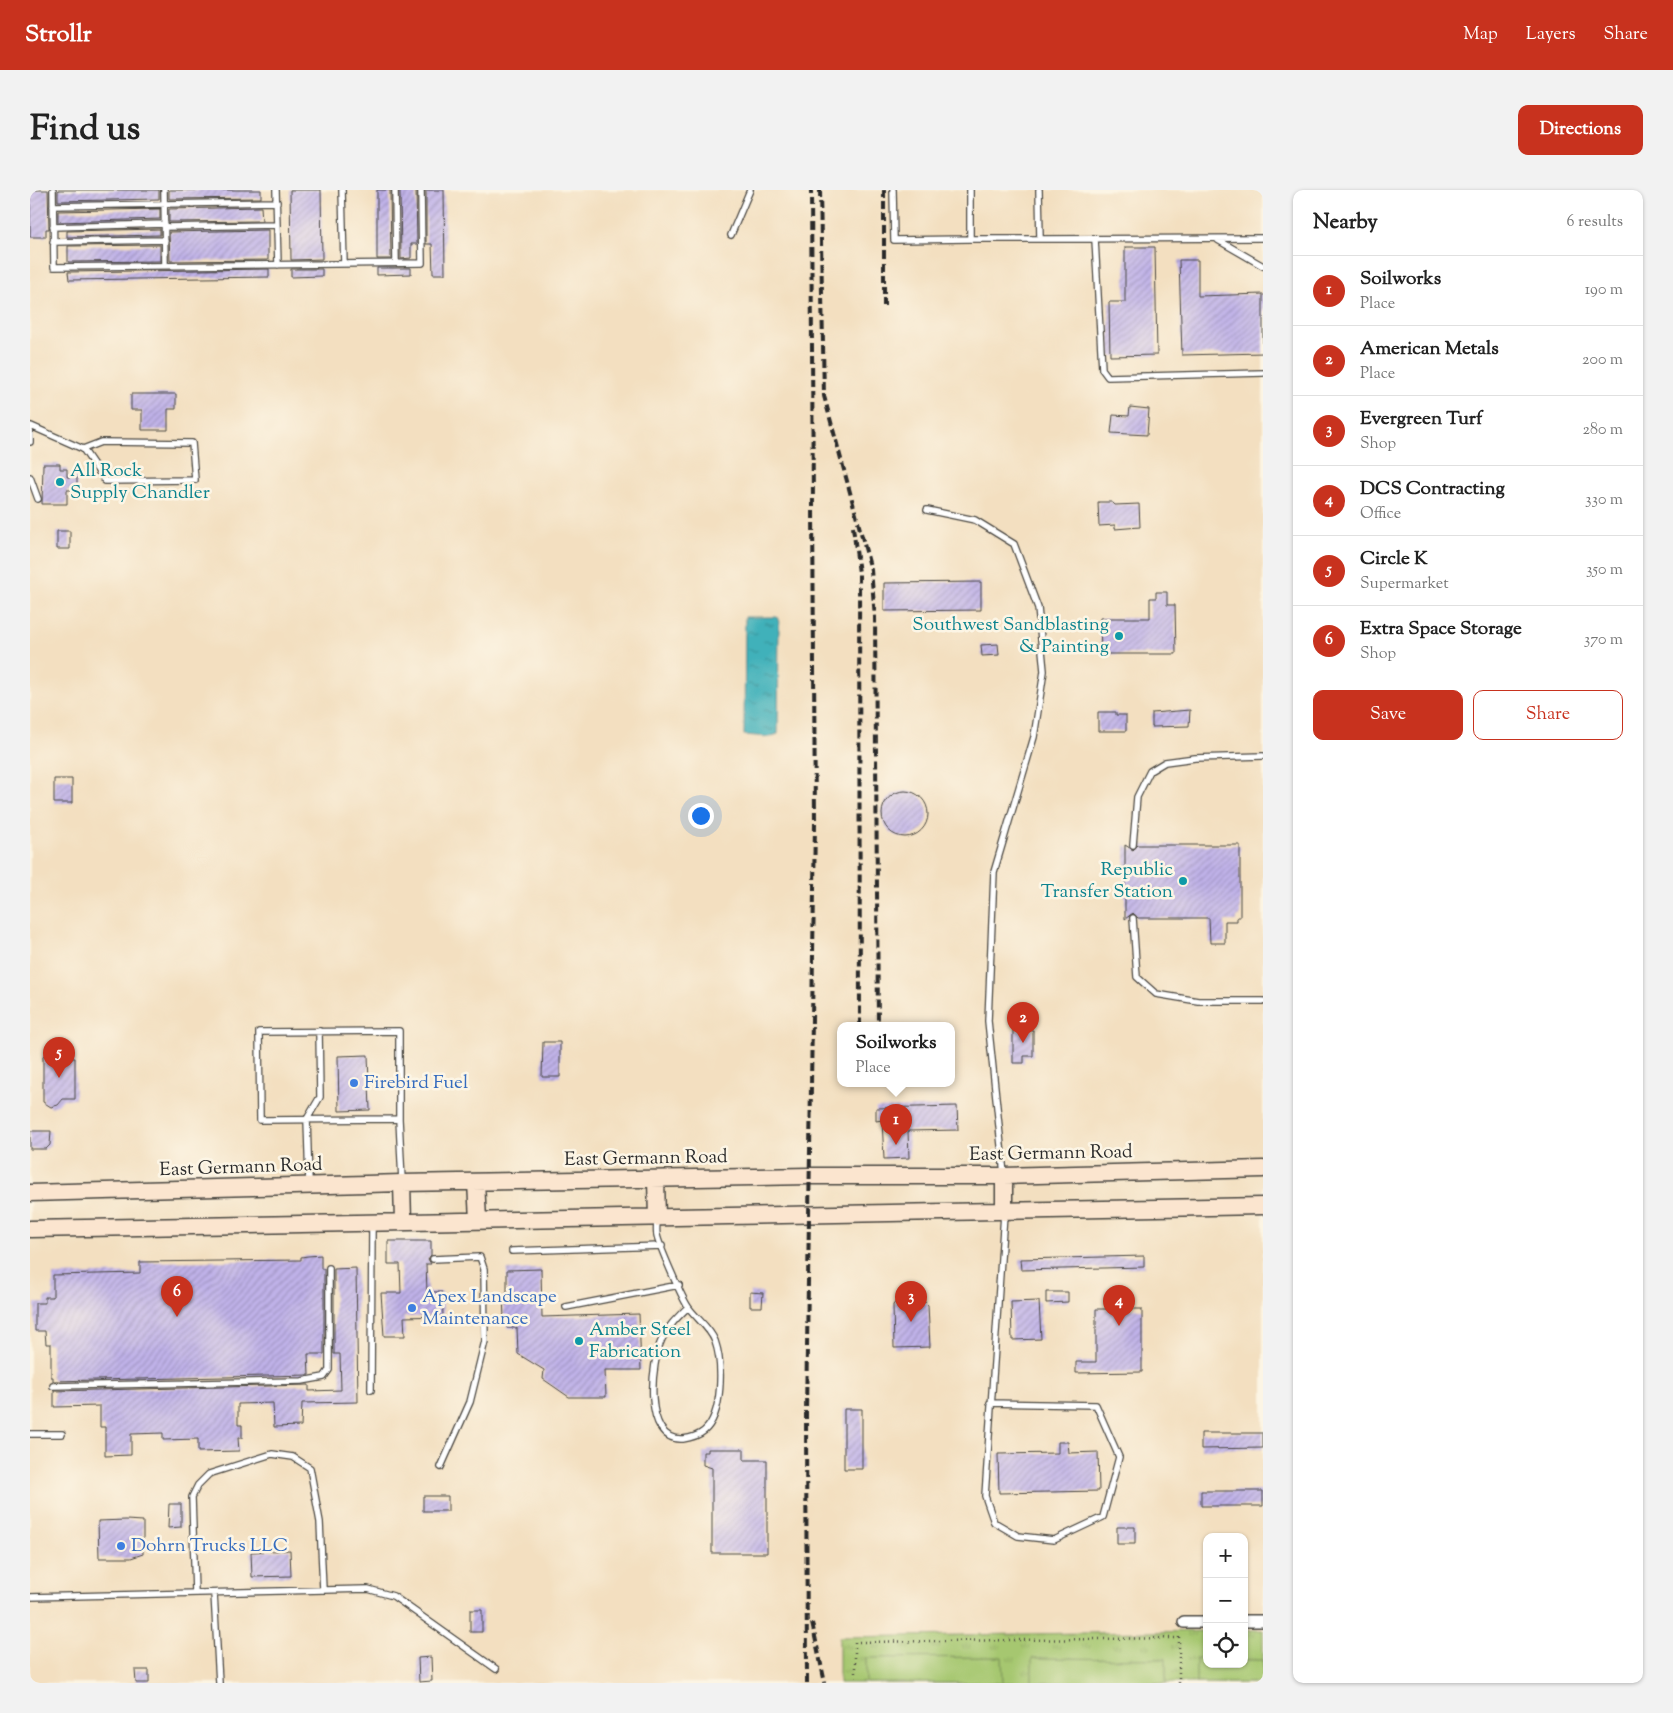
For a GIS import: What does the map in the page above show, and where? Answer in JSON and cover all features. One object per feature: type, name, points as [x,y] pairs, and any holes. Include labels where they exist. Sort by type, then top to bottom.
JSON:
[{"type":"main road","name":"East Germann Road","points":[[30,1193],[402,1183],[1004,1176],[1263,1169]]},
{"type":"main road","points":[[1004,1176],[1004,1212]]},
{"type":"main road","points":[[656,1179],[657,1218]]},
{"type":"main road","points":[[476,1182],[478,1220]]},
{"type":"main road","points":[[402,1183],[404,1222]]},
{"type":"main road","points":[[30,1229],[1263,1206]]},
{"type":"street","points":[[1248,1622],[1263,1621]]},
{"type":"street","points":[[1184,1622],[1203,1622]]},
{"type":"lane","points":[[53,190],[54,267],[422,263],[421,190]]},
{"type":"lane","points":[[164,190],[166,266]]},
{"type":"lane","points":[[276,190],[278,265]]},
{"type":"lane","points":[[342,190],[344,264]]},
{"type":"lane","points":[[395,190],[396,263]]},
{"type":"lane","points":[[732,235],[750,190]]},
{"type":"lane","points":[[893,190],[894,240],[1263,238]]},
{"type":"lane","points":[[970,190],[970,239]]},
{"type":"lane","points":[[1039,190],[1040,239]]},
{"type":"lane","points":[[53,206],[277,202]]},
{"type":"lane","points":[[53,227],[277,225]]},
{"type":"lane","points":[[1216,238],[1263,266]]},
{"type":"lane","points":[[1095,239],[1102,370],[1108,377],[1263,373]]},
{"type":"lane","points":[[53,242],[165,240]]},
{"type":"lane","points":[[30,442],[31,426],[83,450],[106,481],[196,480],[192,443],[101,442],[83,450]]},
{"type":"lane","points":[[30,477],[38,498]]},
{"type":"lane","points":[[927,510],[975,520],[1014,544],[1038,608],[1044,672],[1034,737],[994,872],[988,1021],[1004,1176]]},
{"type":"lane","points":[[1133,846],[1137,797],[1150,771],[1165,762],[1195,758],[1263,756]]},
{"type":"lane","points":[[1133,918],[1137,977],[1156,994],[1198,1001],[1263,1001]]},
{"type":"lane","points":[[309,1186],[307,1119],[320,1097],[319,1031]]},
{"type":"lane","points":[[399,1119],[260,1120],[259,1032],[399,1031],[399,1119],[402,1183]]},
{"type":"lane","points":[[990,1403],[1096,1405],[1119,1458],[1102,1517],[1054,1540],[1018,1536],[994,1522],[985,1496],[990,1403],[1004,1212]]},
{"type":"lane","points":[[657,1218],[658,1236],[688,1307],[705,1325],[714,1340],[719,1362],[719,1405],[705,1431],[692,1438],[678,1439],[667,1436],[659,1426],[651,1387],[661,1340],[674,1320],[688,1307]]},
{"type":"lane","points":[[372,1222],[372,1390]]},
{"type":"lane","points":[[512,1251],[662,1246]]},
{"type":"lane","points":[[434,1259],[480,1257],[484,1270],[485,1341],[481,1363],[470,1402],[441,1467]]},
{"type":"lane","points":[[53,1386],[302,1381],[324,1377],[329,1370],[330,1268]]},
{"type":"lane","points":[[566,1307],[679,1285]]},
{"type":"lane","points":[[30,1434],[62,1434]]},
{"type":"lane","points":[[196,1593],[192,1497],[198,1485],[209,1474],[272,1454],[293,1457],[310,1468],[320,1522],[323,1590]]},
{"type":"lane","points":[[30,1597],[368,1589],[393,1596],[496,1669]]},
{"type":"lane","points":[[214,1593],[218,1683]]},
{"type":"path","points":[[855,1683],[855,1642],[1179,1636],[1179,1683]]},
{"type":"green space","points":[[1248,1630],[1263,1630],[1263,1683],[839,1683],[839,1637],[1203,1631],[1203,1668],[1248,1668]]},
{"type":"green space","points":[[1002,1657],[1003,1683],[866,1683],[866,1658]]},
{"type":"green space","points":[[1032,1658],[1166,1659],[1166,1683],[1032,1683]]},
{"type":"green space","points":[[1196,1659],[1203,1659],[1203,1668],[1248,1668],[1248,1660],[1263,1660],[1263,1683],[1196,1683]]},
{"type":"water","points":[[745,617],[777,617],[779,622],[778,734],[769,737],[744,735]]},
{"type":"building","points":[[30,190],[48,190],[49,229],[46,229],[46,237],[30,237]]},
{"type":"building","points":[[58,190],[159,190],[159,199],[58,201]]},
{"type":"building","points":[[169,190],[261,190],[261,198],[169,199]]},
{"type":"building","points":[[290,190],[321,190],[322,259],[291,260]]},
{"type":"building","points":[[377,190],[390,190],[391,259],[377,259]]},
{"type":"building","points":[[400,190],[416,190],[417,244],[411,244],[411,258],[401,259]]},
{"type":"building","points":[[426,190],[444,190],[445,274],[433,274],[432,244],[426,244]]},
{"type":"building","points":[[261,207],[262,221],[169,222],[169,209]]},
{"type":"building","points":[[160,209],[160,219],[58,222],[58,211]]},
{"type":"building","points":[[160,229],[160,235],[67,237],[67,231]]},
{"type":"building","points":[[268,230],[268,260],[170,261],[169,232]]},
{"type":"building","points":[[160,245],[160,261],[68,262],[68,246]]},
{"type":"building","points":[[1125,247],[1155,247],[1157,355],[1110,356],[1109,302],[1125,302]]},
{"type":"building","points":[[1179,260],[1198,260],[1198,296],[1263,294],[1263,353],[1182,355]]},
{"type":"building","points":[[377,268],[411,268],[411,274],[377,275]]},
{"type":"building","points":[[269,269],[269,277],[69,280],[68,272]]},
{"type":"building","points":[[291,269],[322,269],[322,276],[291,277]]},
{"type":"building","points":[[131,394],[176,394],[176,409],[168,409],[168,430],[142,430],[142,410],[131,410]]},
{"type":"building","points":[[1130,407],[1149,409],[1147,435],[1111,433],[1113,415],[1129,416]]},
{"type":"building","name":"All Rock Supply Chandler","points":[[43,464],[60,464],[60,469],[67,469],[67,477],[77,477],[77,490],[67,490],[67,504],[42,504]]},
{"type":"building","points":[[1098,502],[1112,502],[1115,505],[1139,504],[1140,527],[1115,529],[1115,525],[1099,526]]},
{"type":"building","points":[[57,531],[70,531],[70,549],[57,549]]},
{"type":"building","points":[[981,582],[981,610],[884,611],[884,583]]},
{"type":"building","points":[[1156,592],[1167,592],[1167,605],[1175,605],[1176,654],[1101,654],[1100,618],[1150,618],[1150,598],[1156,598]]},
{"type":"building","points":[[998,644],[999,655],[982,656],[981,645]]},
{"type":"building","points":[[1190,710],[1189,726],[1152,727],[1152,713]]},
{"type":"building","points":[[1098,712],[1116,712],[1116,715],[1126,715],[1126,731],[1098,731]]},
{"type":"building","points":[[54,779],[72,779],[72,803],[54,803]]},
{"type":"building","points":[[905,791],[918,795],[924,801],[928,814],[924,827],[918,833],[905,837],[892,833],[886,827],[882,814],[886,801],[892,795]]},
{"type":"building","name":"Republic Transfer Station","points":[[1125,845],[1133,850],[1138,845],[1240,845],[1240,917],[1237,917],[1237,921],[1225,921],[1225,943],[1210,943],[1209,918],[1138,918],[1133,913],[1125,919]]},
{"type":"building","points":[[1013,1030],[1033,1030],[1033,1056],[1024,1056],[1024,1063],[1013,1063]]},
{"type":"building","points":[[543,1042],[560,1042],[560,1077],[542,1077]]},
{"type":"building","points":[[47,1052],[53,1052],[56,1058],[75,1058],[75,1099],[63,1099],[58,1105],[51,1107],[43,1102],[43,1056]]},
{"type":"building","name":"Firebird Fuel","points":[[368,1055],[370,1110],[339,1111],[338,1056]]},
{"type":"building","points":[[957,1106],[958,1130],[908,1131],[909,1158],[884,1159],[882,1120],[876,1121],[876,1108]]},
{"type":"building","points":[[30,1131],[51,1131],[50,1145],[46,1149],[30,1149]]},
{"type":"building","points":[[388,1241],[431,1241],[431,1255],[428,1259],[431,1264],[426,1264],[427,1292],[442,1292],[443,1316],[404,1317],[405,1336],[384,1336],[381,1293],[401,1293],[400,1264],[388,1264]]},
{"type":"building","points":[[321,1255],[321,1269],[324,1269],[324,1354],[308,1354],[309,1375],[53,1381],[53,1377],[51,1377],[51,1344],[46,1344],[45,1331],[35,1331],[35,1303],[45,1303],[45,1297],[53,1297],[53,1275],[140,1273],[140,1262],[301,1260],[301,1257]]},
{"type":"building","points":[[1144,1256],[1144,1267],[1021,1270],[1020,1259]]},
{"type":"building","points":[[356,1268],[358,1402],[302,1403],[301,1426],[274,1427],[273,1403],[238,1404],[238,1425],[242,1425],[242,1438],[238,1438],[239,1451],[198,1452],[198,1439],[163,1440],[163,1433],[131,1434],[131,1455],[105,1456],[105,1427],[100,1427],[100,1406],[54,1407],[54,1391],[309,1385],[309,1391],[341,1390],[340,1354],[334,1354],[334,1269]]},
{"type":"building","name":"Amber Steel Fabrication","points":[[541,1269],[542,1317],[639,1314],[641,1370],[605,1370],[606,1397],[569,1397],[543,1379],[544,1370],[518,1354],[517,1328],[507,1328],[507,1318],[504,1318],[503,1297],[507,1297],[507,1270]]},
{"type":"building","points":[[750,1292],[763,1293],[762,1307],[750,1307]]},
{"type":"building","points":[[1046,1292],[1068,1292],[1068,1302],[1046,1303]]},
{"type":"building","points":[[898,1299],[906,1305],[917,1305],[922,1299],[928,1305],[930,1347],[894,1348],[893,1305]]},
{"type":"building","points":[[1039,1301],[1041,1339],[1012,1340],[1011,1302]]},
{"type":"building","points":[[1096,1309],[1142,1309],[1142,1372],[1076,1373],[1076,1362],[1096,1362]]},
{"type":"building","points":[[844,1409],[862,1409],[862,1469],[844,1469]]},
{"type":"building","points":[[1201,1433],[1263,1433],[1263,1448],[1201,1449]]},
{"type":"building","points":[[1058,1442],[1068,1442],[1069,1453],[1098,1452],[1099,1491],[999,1493],[998,1454],[1058,1453]]},
{"type":"building","points":[[708,1449],[744,1449],[744,1460],[767,1460],[767,1553],[712,1553],[712,1468],[703,1465],[703,1452],[708,1452]]},
{"type":"building","points":[[1201,1491],[1263,1491],[1263,1506],[1201,1506]]},
{"type":"building","points":[[423,1496],[448,1496],[448,1511],[423,1511]]},
{"type":"building","points":[[169,1504],[181,1504],[181,1527],[168,1528]]},
{"type":"building","name":"Dohrn Trucks LLC","points":[[98,1521],[143,1521],[143,1554],[131,1558],[99,1558]]},
{"type":"building","points":[[1117,1527],[1135,1527],[1135,1544],[1117,1544]]},
{"type":"building","points":[[290,1550],[291,1576],[252,1577],[251,1552]]},
{"type":"building","points":[[470,1610],[482,1610],[482,1632],[470,1632]]},
{"type":"building","points":[[431,1657],[432,1681],[419,1682],[418,1658]]},
{"type":"building","points":[[135,1670],[149,1670],[149,1683],[136,1683]]},
{"type":"railway","points":[[807,1683],[806,1412],[815,824],[811,190]]},
{"type":"railway","points":[[820,190],[824,396],[871,570],[875,617],[878,1022]]},
{"type":"railway","points":[[884,190],[884,307]]},
{"type":"railway","points":[[853,527],[859,573],[860,1022]]},
{"type":"railway","points":[[812,1623],[825,1683]]},
{"type":"place","name":"All Rock Supply Chandler","points":[[60,482]]},
{"type":"place","name":"Southwest Sandblasting & Painting","points":[[1119,636]]},
{"type":"place","name":"Republic Transfer Station","points":[[1183,881]]},
{"type":"place","name":"American Metals","points":[[1023,1043]]},
{"type":"place","name":"Circle K","points":[[59,1078]]},
{"type":"place","name":"Firebird Fuel","points":[[354,1083]]},
{"type":"place","name":"Soilworks","points":[[896,1145]]},
{"type":"place","name":"Apex Landscape Maintenance","points":[[412,1308]]},
{"type":"place","name":"Extra Space Storage","points":[[177,1317]]},
{"type":"place","name":"Evergreen Turf","points":[[911,1322]]},
{"type":"place","name":"DCS Contracting","points":[[1119,1326]]},
{"type":"place","name":"Amber Steel Fabrication","points":[[579,1341]]},
{"type":"place","name":"Dohrn Trucks LLC","points":[[121,1546]]}]
